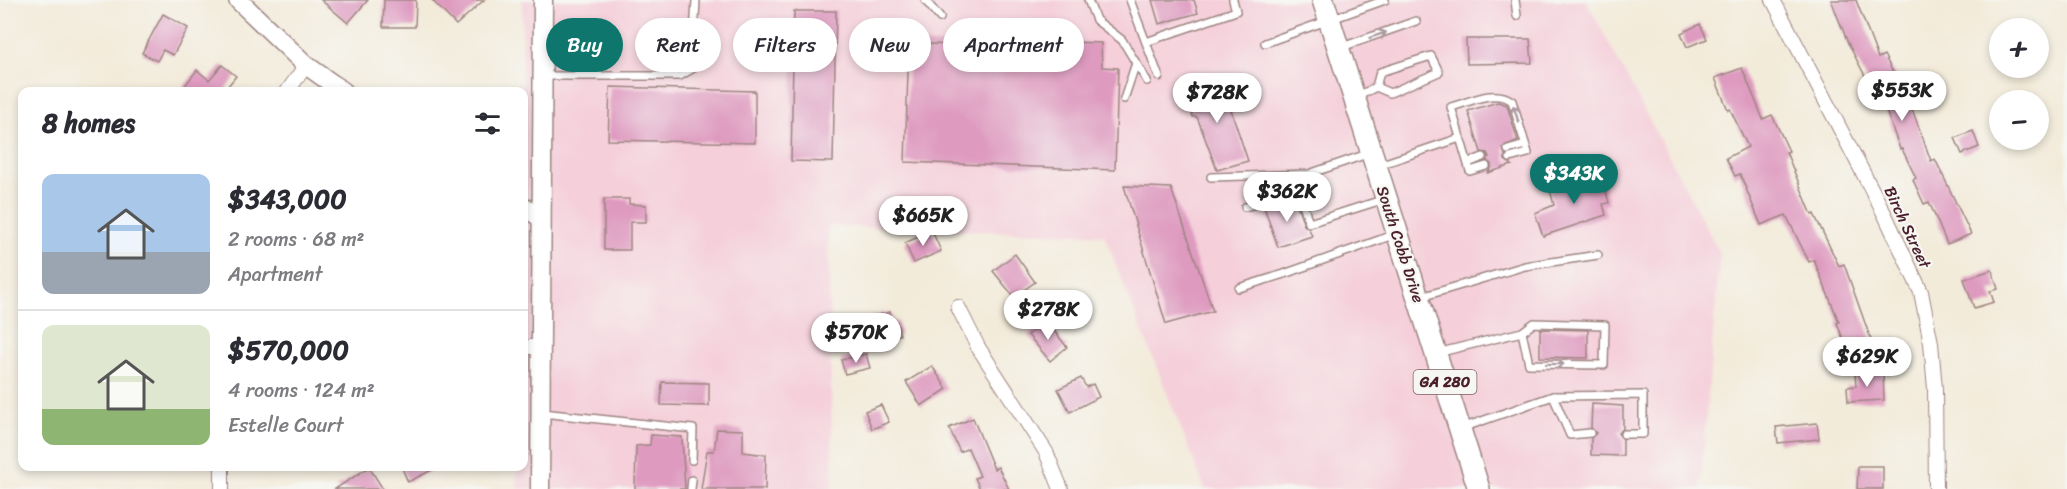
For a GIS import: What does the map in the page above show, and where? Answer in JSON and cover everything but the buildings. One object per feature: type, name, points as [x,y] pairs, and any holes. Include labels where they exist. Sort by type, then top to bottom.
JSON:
[{"type":"main road","name":"South Cobb Drive","points":[[1327,10],[1479,489]]},
{"type":"street","points":[[238,0],[306,65],[337,87]]},
{"type":"street","points":[[540,489],[540,413],[532,347],[540,217],[543,0]]},
{"type":"street","name":"Birch Street","points":[[1773,0],[1886,215],[1921,292],[1931,343],[1935,401],[1936,489]]},
{"type":"street","points":[[291,87],[306,65]]},
{"type":"street","points":[[528,210],[540,217]]},
{"type":"street","points":[[958,307],[978,347],[1046,452],[1062,489]]},
{"type":"street","points":[[222,471],[222,489]]},
{"type":"lane","points":[[542,76],[680,76],[692,69],[696,0]]},
{"type":"lane","points":[[925,0],[940,18]]},
{"type":"lane","points":[[1088,0],[1096,20],[1122,40],[1147,81]]},
{"type":"lane","points":[[1130,0],[1159,77]]},
{"type":"lane","points":[[1146,42],[1236,11],[1233,0]]},
{"type":"lane","points":[[1265,43],[1327,10],[1385,0]]},
{"type":"lane","points":[[1515,0],[1516,16]]},
{"type":"lane","points":[[1339,48],[1416,21]]},
{"type":"lane","points":[[1431,56],[1439,72],[1390,93],[1377,87],[1380,72],[1431,56]]},
{"type":"lane","points":[[1124,99],[1136,63]]},
{"type":"lane","points":[[1355,98],[1377,87]]},
{"type":"lane","points":[[1486,166],[1470,171],[1451,107],[1494,95],[1507,97],[1512,101],[1528,153],[1510,158]]},
{"type":"lane","points":[[1211,177],[1309,174],[1460,138]]},
{"type":"lane","points":[[1508,150],[1526,145]]},
{"type":"lane","points":[[1468,163],[1483,157]]},
{"type":"lane","points":[[1245,207],[1299,191],[1309,223],[1387,199]]},
{"type":"lane","points":[[1239,288],[1398,233]]},
{"type":"lane","points":[[1418,297],[1524,266],[1598,255]]},
{"type":"lane","points":[[1436,353],[1522,332],[1534,323],[1605,325],[1604,365],[1529,364],[1522,332]]},
{"type":"lane","points":[[1459,428],[1553,396],[1643,395],[1643,434],[1624,434]]},
{"type":"lane","points":[[1553,396],[1570,435],[1590,433]]},
{"type":"lane","points":[[540,413],[693,429],[692,460]]},
{"type":"lane","points":[[691,489],[692,480]]},
{"type":"shaded area","points":[[522,0],[1586,0],[1720,253],[1700,489],[1205,489],[1104,235],[828,226],[833,489],[517,489],[517,471],[528,471],[528,87],[522,87]]}]
